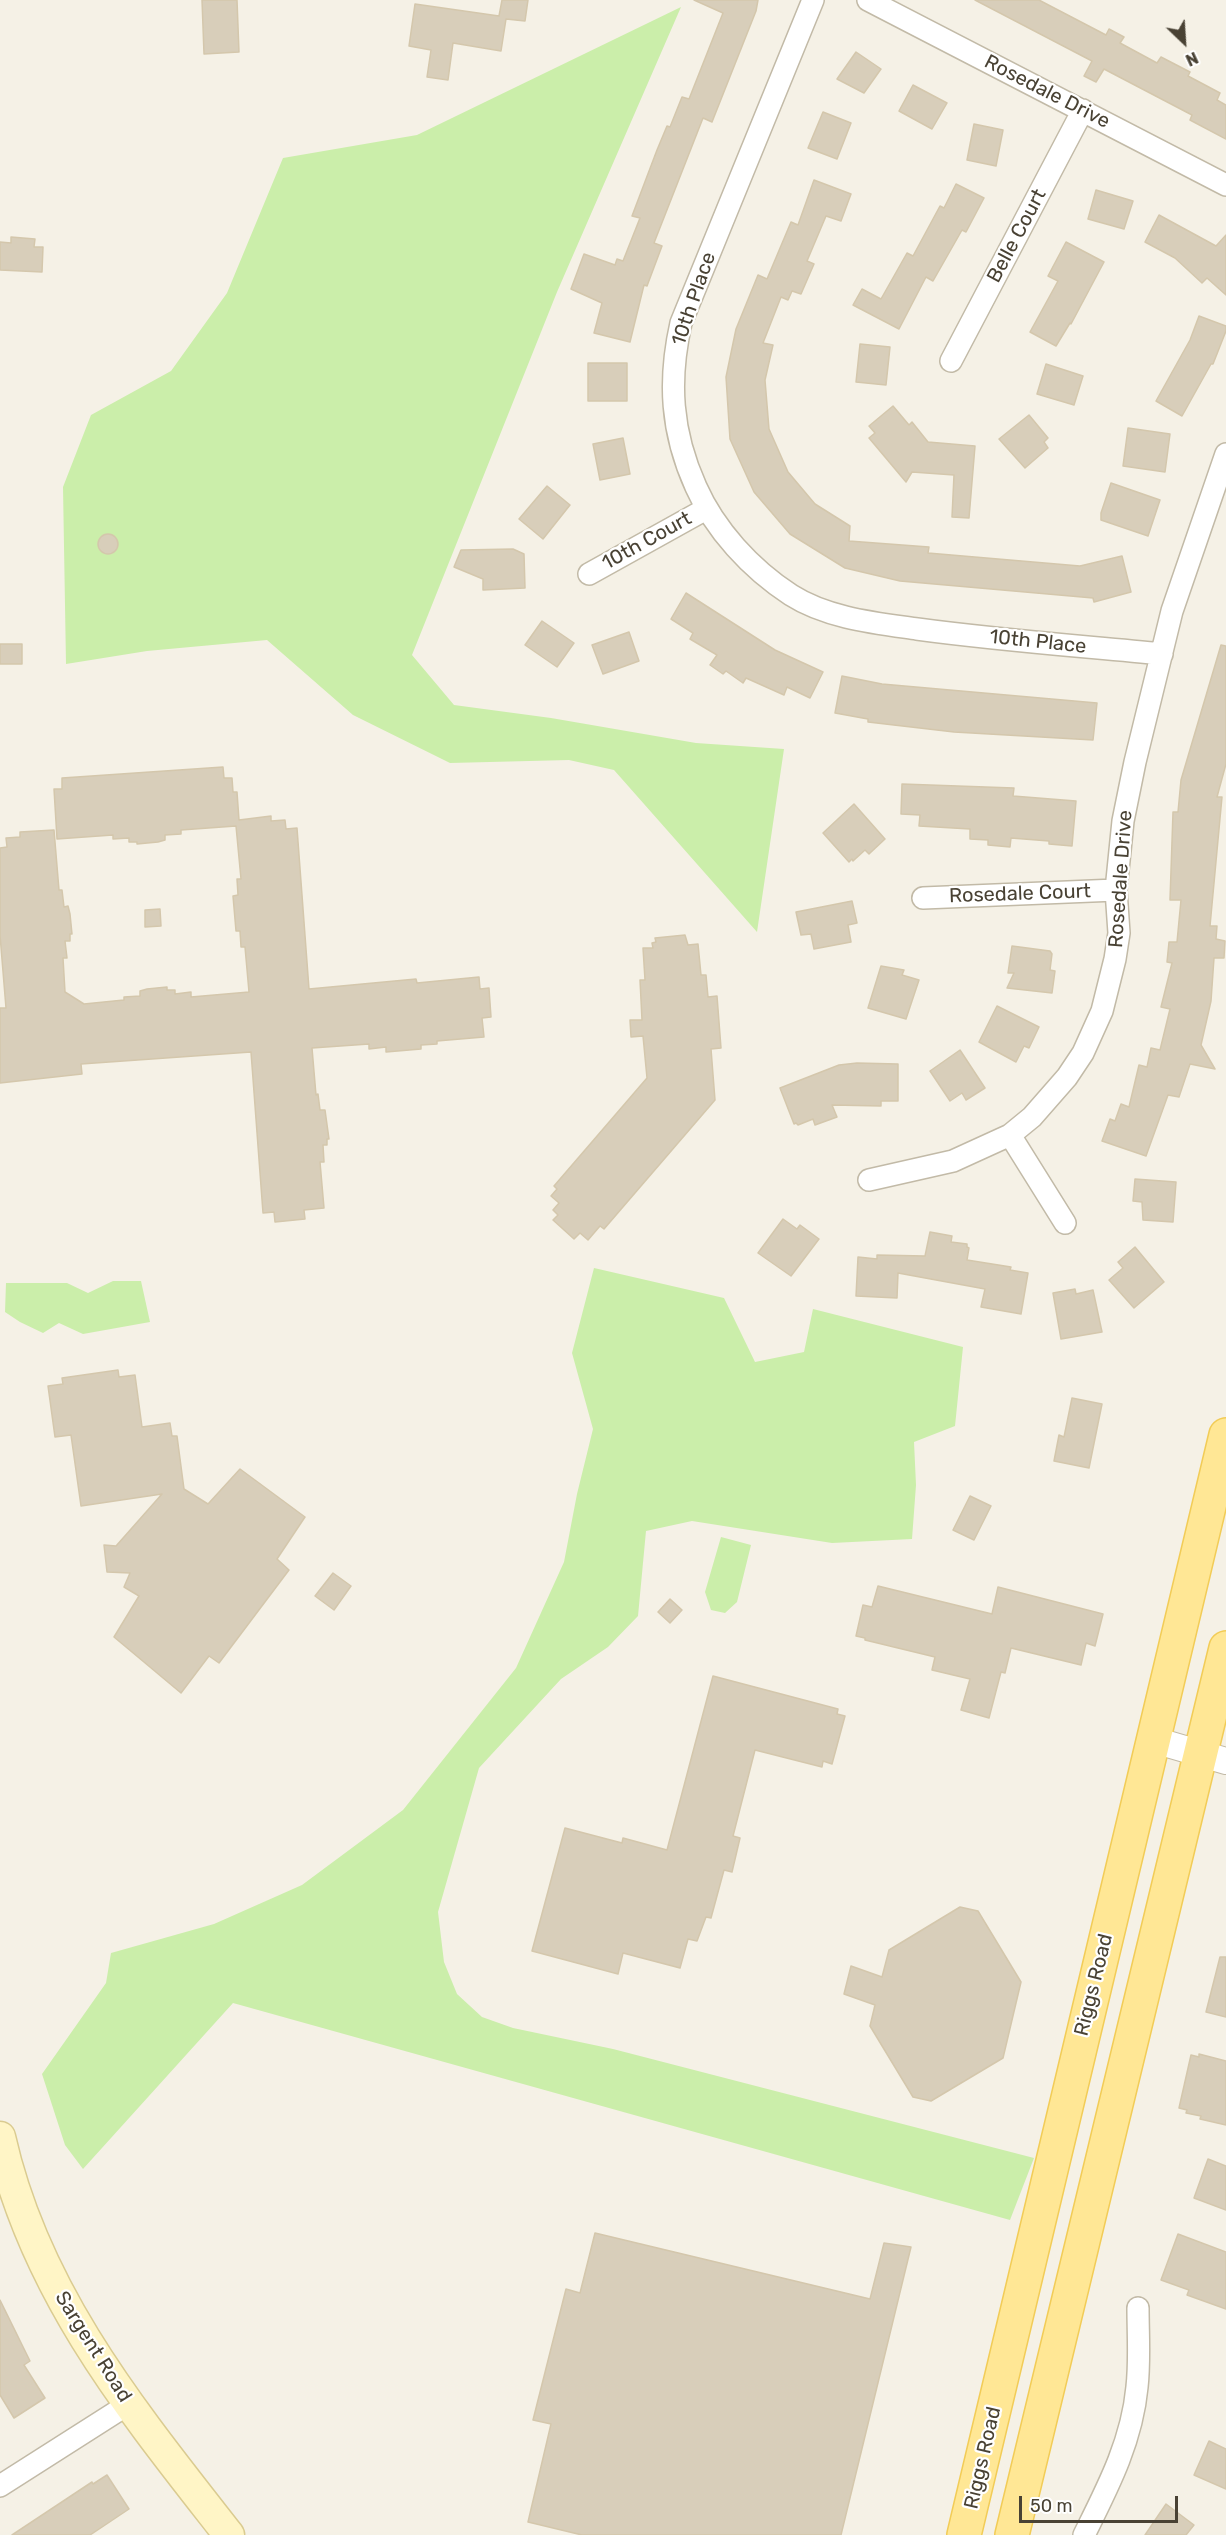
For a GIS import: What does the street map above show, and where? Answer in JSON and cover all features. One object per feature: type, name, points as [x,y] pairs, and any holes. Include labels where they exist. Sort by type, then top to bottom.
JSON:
[{"type":"main road","name":"Riggs Road","points":[[964,2535],[1226,1435]]},
{"type":"main road","points":[[1012,2535],[1213,1756],[1226,1648]]},
{"type":"main road","name":"Sargent Road","points":[[0,2136],[16,2197],[35,2245],[68,2311],[127,2405],[229,2535]]},
{"type":"street","name":"10th Place","points":[[813,0],[681,323],[676,344],[672,381],[679,437],[691,477],[706,508],[739,551],[776,584],[807,603],[845,617],[953,634],[1162,654]]},
{"type":"street","name":"Rosedale Drive","points":[[868,0],[1226,185]]},
{"type":"street","name":"Belle Court","points":[[951,361],[1083,110]]},
{"type":"street","name":"Rosedale Drive","points":[[869,1180],[953,1161],[1010,1135],[1032,1117],[1067,1077],[1092,1034],[1102,1011],[1119,933],[1116,890],[1128,792],[1172,611],[1226,454]]},
{"type":"street","name":"10th Court","points":[[589,574],[706,508]]},
{"type":"street","name":"Rosedale Court","points":[[923,898],[1116,890]]},
{"type":"street","points":[[1010,1135],[1065,1223]]},
{"type":"street","points":[[1154,1740],[1213,1756]]},
{"type":"street","points":[[1084,2535],[1118,2468],[1133,2412],[1137,2386],[1138,2308]]},
{"type":"street","points":[[0,2486],[127,2405]]},
{"type":"green space","points":[[681,7],[557,292],[412,655],[454,705],[551,718],[696,743],[784,749],[757,932],[614,770],[569,760],[450,763],[353,715],[267,640],[147,651],[66,664],[63,487],[91,415],[171,371],[227,293],[283,158],[417,135]]},
{"type":"green space","points":[[594,1268],[724,1298],[755,1362],[804,1352],[813,1309],[963,1347],[955,1426],[914,1442],[916,1485],[912,1539],[832,1543],[692,1521],[646,1531],[638,1616],[608,1647],[561,1679],[479,1768],[438,1912],[444,1962],[457,1994],[482,2017],[513,2028],[613,2049],[1034,2158],[1010,2220],[233,2003],[83,2169],[65,2145],[42,2074],[106,1983],[111,1953],[214,1924],[302,1885],[403,1810],[516,1668],[564,1562],[593,1429],[572,1353]]},
{"type":"green space","points":[[113,1281],[141,1281],[150,1322],[83,1334],[59,1323],[43,1333],[5,1312],[6,1283],[67,1283],[88,1293]]},
{"type":"green space","points":[[721,1537],[751,1545],[737,1602],[725,1613],[711,1610],[705,1592]]},
{"type":"building","points":[[202,0],[237,0],[239,52],[204,54]]},
{"type":"building","points":[[502,0],[528,0],[525,21],[506,19],[501,51],[453,43],[448,80],[427,77],[431,50],[409,46],[415,4],[499,16]]},
{"type":"building","points":[[694,0],[758,0],[756,11],[712,122],[703,118],[654,243],[662,246],[647,286],[644,285],[630,342],[594,333],[602,303],[571,289],[584,254],[615,265],[617,259],[623,261],[640,218],[632,216],[657,150],[667,126],[670,127],[682,97],[689,99],[723,13]]},
{"type":"building","points":[[975,0],[1039,0],[1106,35],[1109,29],[1124,37],[1120,43],[1157,63],[1161,57],[1190,72],[1188,76],[1220,93],[1217,100],[1226,105],[1226,139],[1190,120],[1192,115],[1104,69],[1096,82],[1084,76],[1092,61]]},
{"type":"building","points":[[856,52],[881,69],[864,93],[837,79]]},
{"type":"building","points":[[913,85],[947,103],[932,129],[899,111]]},
{"type":"building","points":[[823,112],[851,123],[837,159],[808,148]]},
{"type":"building","points":[[974,124],[1003,130],[996,166],[967,160]]},
{"type":"building","points":[[814,180],[851,194],[841,221],[826,216],[807,261],[814,264],[801,294],[792,291],[788,300],[781,297],[763,343],[773,345],[765,380],[769,429],[788,472],[815,504],[850,526],[849,541],[929,547],[928,553],[1080,566],[1122,556],[1131,592],[1094,602],[1093,598],[900,581],[845,568],[790,534],[754,492],[730,439],[726,377],[736,329],[758,275],[767,279],[791,222],[798,225]]},
{"type":"building","points":[[956,184],[984,198],[966,232],[962,230],[933,281],[926,277],[899,329],[853,305],[862,289],[881,299],[907,253],[913,256],[940,206],[944,208]]},
{"type":"building","points":[[1096,190],[1133,201],[1124,229],[1088,219]]},
{"type":"building","points":[[1159,215],[1216,246],[1226,235],[1226,295],[1207,278],[1202,283],[1175,258],[1145,242]]},
{"type":"building","points":[[11,237],[35,239],[34,247],[43,247],[42,272],[0,270],[0,242],[11,243]]},
{"type":"building","points":[[1066,242],[1104,262],[1071,324],[1056,346],[1030,332],[1058,281],[1048,276]]},
{"type":"building","points":[[1199,316],[1226,326],[1226,331],[1213,364],[1182,416],[1156,401],[1190,340]]},
{"type":"building","points":[[860,344],[890,347],[886,385],[856,382]]},
{"type":"building","points":[[588,363],[627,363],[627,401],[588,401]]},
{"type":"building","points":[[1046,364],[1083,376],[1074,405],[1037,394]]},
{"type":"building","points":[[893,406],[909,425],[912,422],[928,442],[975,446],[969,518],[952,517],[954,475],[912,472],[906,482],[869,438],[875,433],[869,426]]},
{"type":"building","points":[[1029,415],[1048,438],[1044,442],[1048,448],[1025,468],[999,439]]},
{"type":"building","points":[[1128,428],[1170,434],[1165,472],[1123,466]]},
{"type":"building","points":[[623,438],[630,474],[600,480],[593,444]]},
{"type":"building","points":[[1111,483],[1160,500],[1148,536],[1101,520],[1101,513]]},
{"type":"building","points":[[547,486],[570,505],[543,539],[519,519]]},
{"type":"building","points":[[108,534],[115,537],[118,544],[115,551],[108,554],[101,551],[98,544],[101,537]]},
{"type":"building","points":[[513,549],[524,554],[525,588],[483,590],[483,579],[454,567],[461,550]]},
{"type":"building","points":[[686,593],[775,650],[823,672],[810,698],[787,687],[784,695],[746,678],[743,683],[726,671],[723,674],[710,665],[717,655],[690,639],[693,633],[671,619]]},
{"type":"building","points":[[542,621],[574,643],[557,667],[525,645]]},
{"type":"building","points":[[629,632],[639,661],[603,674],[592,645]]},
{"type":"building","points":[[0,644],[22,644],[22,664],[0,664]]},
{"type":"building","points":[[1221,645],[1226,646],[1226,764],[1217,797],[1222,797],[1210,926],[1217,926],[1216,939],[1225,941],[1224,958],[1214,958],[1211,1001],[1201,1045],[1215,1069],[1190,1064],[1179,1097],[1168,1095],[1146,1156],[1102,1141],[1110,1119],[1115,1121],[1121,1104],[1129,1107],[1139,1065],[1147,1067],[1151,1048],[1160,1050],[1170,1009],[1161,1007],[1172,963],[1167,962],[1169,942],[1177,942],[1181,900],[1170,900],[1173,812],[1178,812],[1181,780]]},
{"type":"building","points":[[842,676],[882,684],[1097,703],[1093,740],[954,732],[868,722],[868,719],[835,713]]},
{"type":"building","points":[[223,767],[224,778],[232,778],[233,792],[237,792],[239,820],[271,816],[271,821],[285,820],[286,829],[297,828],[309,989],[416,979],[417,983],[479,977],[480,989],[489,988],[491,1017],[482,1018],[484,1037],[437,1041],[437,1044],[421,1045],[421,1049],[386,1052],[386,1047],[369,1049],[369,1044],[312,1048],[316,1095],[318,1094],[320,1110],[325,1110],[329,1139],[327,1139],[327,1145],[323,1145],[324,1162],[320,1162],[324,1208],[304,1210],[305,1219],[275,1222],[274,1212],[263,1213],[251,1052],[81,1064],[82,1074],[0,1083],[0,1008],[6,1008],[0,935],[0,848],[7,847],[6,838],[20,837],[20,832],[54,830],[59,890],[62,890],[64,907],[68,906],[72,934],[70,934],[70,941],[65,941],[67,958],[63,958],[65,992],[84,1004],[124,1000],[124,997],[140,996],[140,991],[167,987],[167,990],[175,990],[175,994],[191,992],[191,997],[249,992],[245,947],[241,947],[240,931],[236,931],[233,896],[238,895],[237,879],[241,879],[236,826],[181,830],[181,834],[165,835],[165,840],[137,844],[137,842],[129,842],[129,838],[113,839],[113,835],[57,839],[54,789],[62,789],[62,778]]},
{"type":"building","points":[[902,784],[1014,788],[1013,796],[1076,801],[1072,846],[1049,844],[1049,841],[1011,838],[1010,847],[988,845],[988,840],[970,839],[970,829],[919,826],[920,815],[901,814]]},
{"type":"building","points":[[854,804],[885,839],[869,854],[865,850],[849,862],[823,833]]},
{"type":"building","points":[[852,901],[857,923],[848,925],[851,942],[814,949],[811,934],[801,935],[796,912]]},
{"type":"building","points":[[160,909],[161,926],[145,927],[145,910]]},
{"type":"building","points":[[685,935],[688,945],[698,944],[701,975],[706,975],[708,997],[717,996],[721,1048],[711,1049],[715,1100],[604,1229],[600,1226],[588,1240],[580,1233],[574,1239],[553,1220],[558,1215],[553,1210],[559,1203],[551,1196],[557,1189],[554,1186],[647,1078],[643,1036],[631,1037],[630,1020],[642,1020],[640,980],[645,980],[643,948],[653,948],[652,943],[656,942],[655,938]]},
{"type":"building","points":[[1012,946],[1050,951],[1052,954],[1050,970],[1055,971],[1052,993],[1007,988],[1014,973],[1008,973]]},
{"type":"building","points":[[881,966],[904,970],[902,975],[919,980],[906,1019],[868,1008]]},
{"type":"building","points":[[997,1006],[1039,1027],[1029,1048],[1024,1046],[1016,1062],[979,1042]]},
{"type":"building","points":[[960,1050],[985,1088],[966,1100],[962,1093],[950,1101],[930,1071]]},
{"type":"building","points":[[898,1064],[898,1101],[881,1101],[881,1106],[832,1105],[837,1117],[815,1125],[813,1119],[798,1125],[794,1124],[780,1088],[839,1065]]},
{"type":"building","points":[[1135,1179],[1176,1182],[1173,1222],[1143,1220],[1142,1202],[1133,1201]]},
{"type":"building","points":[[783,1219],[797,1229],[800,1225],[819,1239],[791,1276],[758,1253]]},
{"type":"building","points":[[930,1232],[952,1236],[951,1242],[967,1244],[969,1248],[967,1260],[1011,1267],[1010,1270],[1028,1273],[1021,1314],[981,1307],[985,1289],[898,1273],[897,1298],[856,1296],[858,1257],[877,1259],[877,1255],[925,1256]]},
{"type":"building","points":[[1135,1247],[1164,1282],[1134,1308],[1109,1280],[1123,1268],[1118,1262]]},
{"type":"building","points":[[1075,1289],[1076,1294],[1093,1290],[1102,1332],[1061,1339],[1053,1293]]},
{"type":"building","points":[[118,1370],[119,1377],[135,1375],[142,1427],[170,1423],[172,1436],[177,1436],[184,1489],[208,1504],[240,1469],[305,1517],[277,1559],[289,1570],[219,1663],[209,1656],[181,1693],[114,1637],[139,1596],[124,1587],[130,1573],[107,1572],[104,1545],[116,1546],[162,1494],[81,1506],[71,1435],[55,1437],[48,1386],[63,1384],[62,1378]]},
{"type":"building","points":[[1072,1398],[1102,1404],[1089,1468],[1054,1461],[1059,1435],[1064,1437]]},
{"type":"building","points":[[970,1496],[991,1506],[974,1540],[953,1530]]},
{"type":"building","points":[[333,1573],[351,1586],[334,1610],[315,1596]]},
{"type":"building","points":[[878,1586],[992,1614],[998,1587],[1103,1614],[1095,1646],[1086,1643],[1081,1665],[1011,1648],[1005,1673],[1001,1672],[989,1718],[961,1710],[970,1679],[932,1670],[935,1657],[856,1636],[863,1605],[872,1607]]},
{"type":"building","points":[[670,1599],[682,1610],[670,1623],[658,1612]]},
{"type":"building","points":[[713,1676],[838,1709],[837,1714],[845,1716],[832,1764],[823,1761],[822,1767],[755,1750],[733,1836],[740,1838],[732,1872],[724,1870],[711,1918],[706,1917],[697,1941],[688,1939],[680,1968],[623,1953],[618,1974],[532,1951],[565,1828],[622,1843],[623,1838],[667,1850]]},
{"type":"building","points":[[960,1907],[978,1911],[1021,1982],[1003,2058],[931,2101],[913,2097],[870,2026],[875,2005],[844,1994],[851,1966],[882,1977],[889,1950]]},
{"type":"building","points":[[1220,1957],[1226,1957],[1226,2017],[1206,2012]]},
{"type":"building","points":[[1199,2054],[1226,2061],[1226,2125],[1200,2119],[1201,2116],[1186,2113],[1187,2110],[1179,2108],[1191,2055],[1199,2057]]},
{"type":"building","points":[[1208,2159],[1226,2166],[1226,2210],[1194,2198]]},
{"type":"building","points":[[595,2233],[870,2299],[884,2243],[911,2247],[841,2535],[582,2535],[528,2522],[551,2424],[533,2420],[566,2289],[580,2293]]},
{"type":"building","points":[[1178,2234],[1226,2252],[1226,2309],[1187,2295],[1189,2290],[1161,2280]]},
{"type":"building","points":[[0,2300],[30,2361],[24,2365],[45,2398],[14,2418],[0,2395]]},
{"type":"building","points":[[1209,2441],[1226,2449],[1226,2489],[1194,2475]]},
{"type":"building","points":[[107,2475],[129,2509],[90,2535],[12,2535],[92,2482],[93,2484]]},
{"type":"building","points":[[1166,2504],[1194,2525],[1186,2535],[1145,2535]]}]
